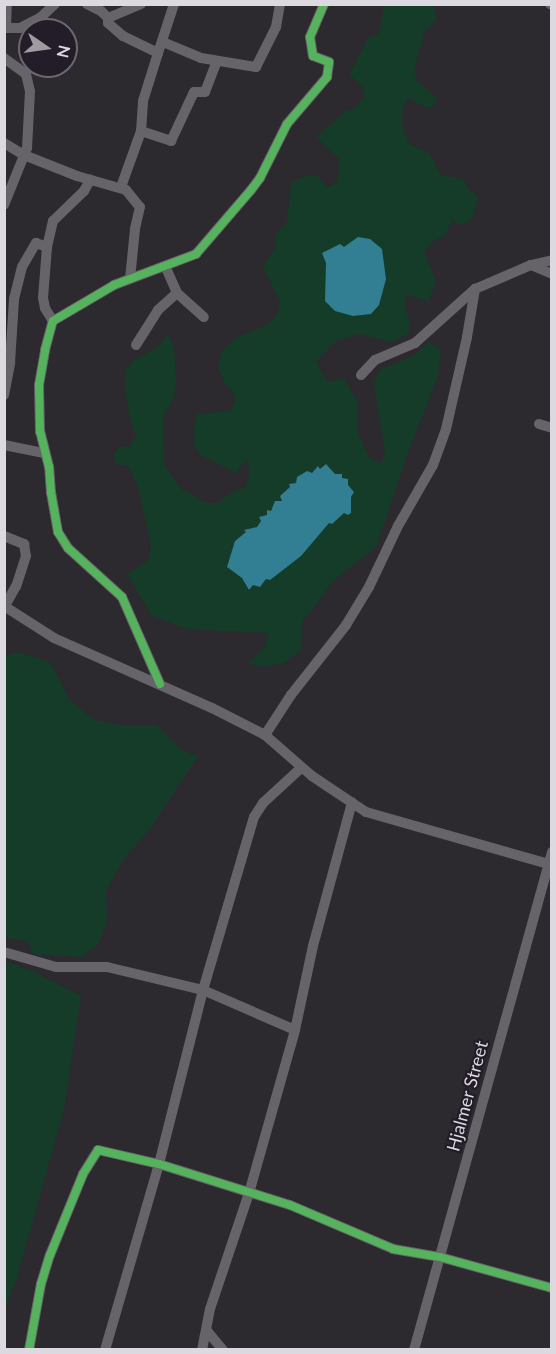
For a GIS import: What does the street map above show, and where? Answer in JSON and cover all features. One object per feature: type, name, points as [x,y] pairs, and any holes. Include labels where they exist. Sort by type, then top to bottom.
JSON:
[{"type":"street","points":[[7,4],[5,28],[20,28],[34,21],[55,4]]},
{"type":"street","points":[[87,4],[108,18],[108,23],[123,36],[201,58],[256,67],[276,27],[280,4]]},
{"type":"street","points":[[108,18],[141,4]]},
{"type":"street","points":[[121,188],[141,131],[143,101],[174,4]]},
{"type":"street","points":[[53,321],[114,285],[166,268],[196,254],[204,247],[260,178],[287,124],[327,76],[329,62],[313,56],[310,37],[324,4]]},
{"type":"street","points":[[4,58],[26,74],[30,91],[29,126],[24,155],[4,205]]},
{"type":"street","points":[[141,131],[172,141],[194,92],[205,92],[217,61]]},
{"type":"street","points":[[4,143],[24,155],[90,180],[121,188],[140,207],[135,229],[130,279]]},
{"type":"street","points":[[90,180],[81,194],[54,218],[47,247],[43,298],[45,308],[53,321],[39,385],[40,432],[49,467],[51,493],[60,535],[68,548],[122,597],[160,684]]},
{"type":"street","points":[[4,395],[10,363],[14,299],[22,267],[36,243],[47,247]]},
{"type":"street","points":[[361,375],[375,360],[415,343],[475,289],[531,265],[552,260]]},
{"type":"street","points":[[531,265],[552,274]]},
{"type":"street","points":[[166,268],[177,293],[204,317]]},
{"type":"street","points":[[266,735],[291,696],[346,625],[369,587],[398,526],[433,465],[446,429],[475,289]]},
{"type":"street","points":[[136,345],[158,310],[177,293]]},
{"type":"street","points":[[539,424],[552,428]]},
{"type":"street","points":[[4,445],[44,453]]},
{"type":"street","points":[[4,536],[24,544],[26,556],[16,586],[5,606],[54,638],[160,684],[266,735],[302,768],[366,812],[550,865]]},
{"type":"street","points":[[105,1350],[159,1164],[203,990],[254,817],[263,803],[302,768]]},
{"type":"street","points":[[202,1350],[210,1309],[249,1193],[295,1030],[313,946],[352,802]]},
{"type":"street","name":"Hjalmer Street","points":[[414,1350],[552,852]]},
{"type":"street","points":[[4,952],[56,966],[107,968],[203,990],[295,1030]]},
{"type":"street","points":[[29,1350],[41,1284],[50,1255],[83,1174],[98,1150],[159,1164],[311,1213],[345,1231],[393,1249],[440,1257],[552,1288]]},
{"type":"street","points":[[207,1331],[223,1350]]},
{"type":"green space","points":[[384,5],[432,5],[433,7],[437,19],[425,30],[414,71],[418,81],[437,98],[434,106],[427,108],[408,98],[402,111],[402,124],[409,144],[429,153],[441,175],[465,180],[468,189],[478,197],[471,219],[462,225],[452,220],[445,236],[433,241],[424,252],[436,281],[428,302],[407,294],[404,304],[410,323],[408,334],[391,342],[359,334],[336,341],[316,361],[327,382],[344,378],[357,401],[358,434],[368,456],[380,464],[385,454],[374,382],[381,369],[413,356],[429,342],[441,350],[438,376],[407,455],[376,547],[334,580],[302,622],[301,650],[284,663],[262,667],[248,663],[265,648],[268,633],[186,629],[151,615],[127,574],[149,560],[151,545],[137,484],[128,466],[116,464],[113,458],[119,447],[130,446],[136,435],[130,420],[125,388],[126,370],[133,361],[156,348],[168,335],[172,341],[175,358],[176,386],[172,402],[163,416],[164,464],[180,488],[207,503],[216,503],[246,487],[250,474],[246,459],[236,473],[200,455],[193,443],[196,414],[230,411],[235,402],[234,393],[224,382],[218,366],[221,354],[234,339],[268,324],[278,313],[280,302],[263,266],[275,248],[276,234],[287,222],[291,182],[307,176],[318,176],[327,187],[338,182],[339,159],[316,137],[346,111],[356,108],[365,96],[362,86],[349,75],[368,38],[379,34]]},
{"type":"green space","points":[[18,652],[50,662],[70,700],[94,720],[122,725],[157,725],[181,750],[198,756],[147,833],[124,858],[106,891],[107,921],[99,943],[82,957],[33,954],[28,941],[5,938],[4,657]]},
{"type":"green space","points":[[5,961],[33,971],[81,996],[64,1110],[16,1281],[5,1307]]},
{"type":"water","points":[[358,237],[370,239],[382,249],[386,279],[379,305],[371,314],[353,316],[335,311],[325,301],[326,263],[322,253],[340,244],[344,247]]},
{"type":"water","points":[[326,464],[335,474],[342,474],[342,478],[348,479],[348,485],[354,492],[351,497],[351,513],[348,515],[344,513],[332,524],[329,523],[301,556],[270,580],[266,579],[260,587],[253,585],[249,590],[242,578],[227,567],[235,541],[246,532],[244,530],[257,527],[261,521],[259,517],[267,515],[267,510],[271,511],[275,501],[282,501],[280,496],[290,487],[289,484],[296,483],[297,477],[307,471],[312,473],[318,466],[320,469]]},
{"type":"cycle path","points":[[160,684],[122,597],[68,548],[58,532],[49,467],[40,432],[39,385],[45,350],[53,321],[114,285],[196,254],[251,190],[260,178],[287,124],[327,77],[329,62],[313,56],[310,37],[324,4]]},
{"type":"cycle path","points":[[29,1350],[41,1284],[50,1255],[83,1174],[98,1150],[159,1164],[290,1205],[393,1249],[440,1257],[552,1288]]}]
